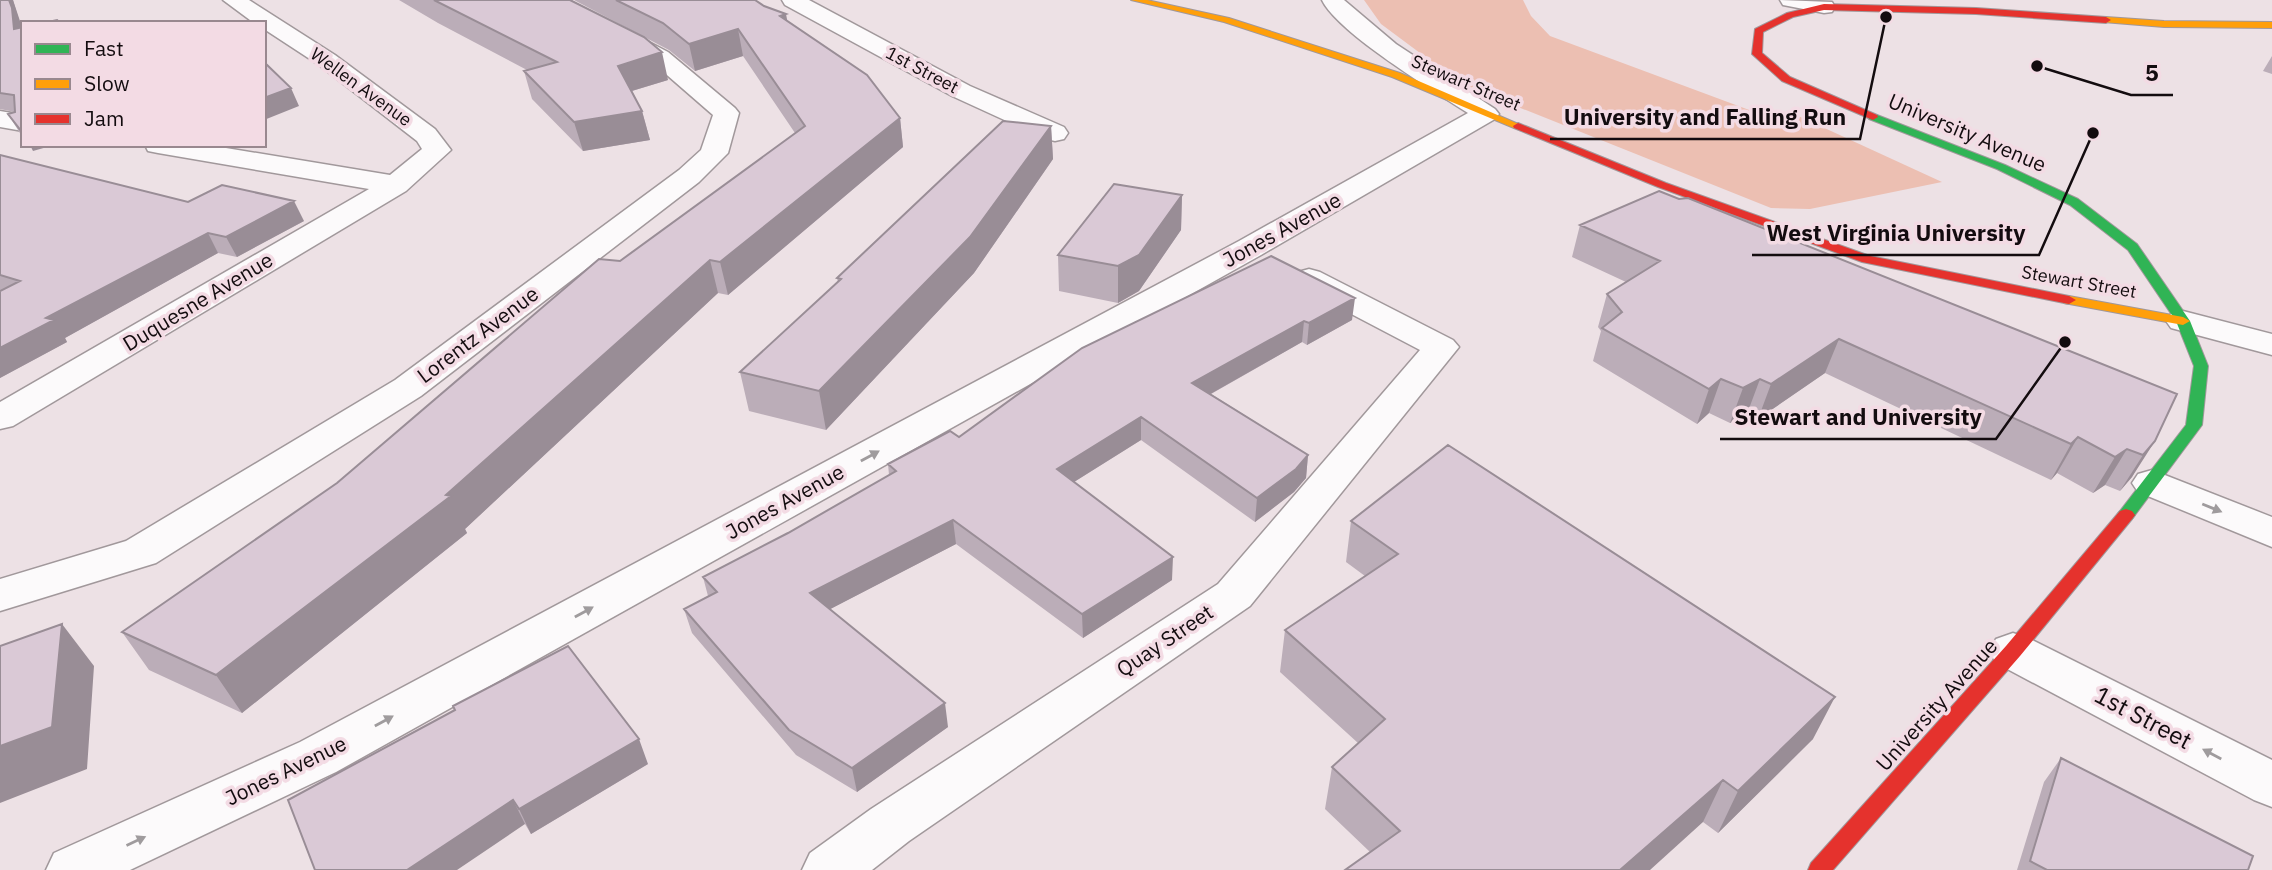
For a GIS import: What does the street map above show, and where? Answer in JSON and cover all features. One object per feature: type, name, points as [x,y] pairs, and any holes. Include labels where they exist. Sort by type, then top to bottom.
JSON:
[{"type":"street","name":"Wellen Avenue","points":[[234,0],[327,60],[426,135],[437,150],[396,185]]},
{"type":"street","name":"Lorentz Avenue","points":[[0,595],[141,552],[408,388],[678,184],[714,153],[726,113],[660,57],[552,0]]},
{"type":"street","name":"1st Street","points":[[793,0],[961,91],[1055,133]]},
{"type":"street","name":"Stewart Street","points":[[1135,0],[1226,20],[1396,75],[1486,114],[1749,219],[1867,259],[1978,283],[2183,321]]},
{"type":"street","points":[[1333,0],[1336,6],[1388,50],[1486,114]]},
{"type":"street","points":[[1791,0],[1824,7]]},
{"type":"street","name":"University Avenue","points":[[1819,870],[2013,651],[2152,483],[2194,425],[2201,366],[2183,321],[2133,247],[2074,202],[1956,149],[1827,99],[1786,79],[1757,54],[1758,31],[1790,15],[1824,7],[1976,11],[2164,24],[2272,25]]},
{"type":"street","name":"Jones Avenue","points":[[74,870],[318,757],[1250,248],[1486,114]]},
{"type":"street","points":[[0,119],[21,123]]},
{"type":"street","points":[[170,147],[396,185]]},
{"type":"street","name":"Duquesne Avenue","points":[[0,418],[396,185]]},
{"type":"street","name":"Quay Street","points":[[830,870],[890,825],[1234,595],[1441,347],[1250,248]]},
{"type":"street","points":[[2183,321],[2272,345]]},
{"type":"street","points":[[2152,483],[2272,533]]},
{"type":"street","name":"1st Street","points":[[2013,651],[2272,785]]},
{"type":"shaded area","points":[[1364,0],[1523,0],[1531,16],[1550,36],[1760,114],[1794,114],[1942,182],[1810,209],[1771,208],[1463,85],[1381,24]]},
{"type":"building","points":[[0,0],[9,0],[14,29],[21,27],[21,131],[8,114],[15,112],[14,95],[0,93]]},
{"type":"building","points":[[434,0],[570,0],[644,37],[662,52],[618,66],[642,111],[574,122],[524,71],[557,62]]},
{"type":"building","points":[[616,0],[755,0],[786,14],[780,16],[867,75],[900,118],[720,262],[710,260],[446,495],[451,496],[216,675],[122,632],[337,483],[599,259],[620,261],[805,126],[738,29],[689,44],[663,23]]},
{"type":"building","points":[[266,64],[291,88],[266,97]]},
{"type":"building","points":[[1003,121],[1051,126],[970,237],[819,391],[740,372],[841,279],[837,278]]},
{"type":"building","points":[[0,155],[188,202],[222,185],[294,201],[226,237],[208,233],[46,318],[54,320],[0,348],[0,291],[20,281],[0,275]]},
{"type":"building","points":[[1114,184],[1182,195],[1139,255],[1118,266],[1058,255]]},
{"type":"building","points":[[1659,191],[1679,199],[1688,198],[2177,394],[2155,441],[2143,455],[2127,449],[2115,457],[2078,437],[2071,444],[1839,339],[1771,384],[1760,379],[1743,388],[1721,379],[1709,389],[1602,328],[1622,312],[1607,294],[1660,261],[1580,225]]},
{"type":"building","points":[[1271,256],[1355,298],[1309,323],[1304,321],[1192,383],[1308,455],[1296,469],[1257,498],[1141,417],[1057,469],[1173,557],[1082,614],[953,520],[810,593],[945,703],[852,768],[789,730],[684,609],[717,592],[703,577],[788,533],[896,471],[888,464],[950,431],[959,437],[1082,348]]},
{"type":"building","points":[[1448,445],[1835,697],[1738,791],[1723,780],[1620,870],[1345,870],[1400,831],[1332,767],[1385,719],[1285,630],[1398,554],[1351,521]]},
{"type":"building","points":[[62,624],[52,727],[0,746],[0,646]]},
{"type":"building","points":[[568,646],[639,739],[519,809],[513,800],[407,870],[315,870],[288,800],[455,710],[453,706]]},
{"type":"building","points":[[2061,758],[2253,856],[2248,870],[2047,870],[2030,861]]},
{"type":"traffic: fast","points":[[1873,117],[2001,167],[2074,202],[2133,247],[2183,321],[2201,366],[2194,425],[2126,515]]},
{"type":"traffic: slow","points":[[1135,0],[1226,20],[1396,75],[1518,126]]},
{"type":"traffic: slow","points":[[2106,20],[2164,24],[2272,25]]},
{"type":"traffic: slow","points":[[2069,300],[2183,321]]},
{"type":"traffic: jam","points":[[1873,117],[1786,79],[1757,54],[1758,31],[1790,15],[1824,7],[1976,11],[2106,20]]},
{"type":"traffic: jam","points":[[1518,126],[1662,185],[1867,259],[2069,300]]},
{"type":"traffic: jam","points":[[1819,870],[2013,651],[2126,515]]},
{"type":"place","name":"University and Falling Run","points":[[1886,17]]},
{"type":"place","name":"5","points":[[2037,66]]},
{"type":"place","name":"West Virginia University","points":[[2093,133]]},
{"type":"place","name":"Stewart and University","points":[[2065,342]]}]
